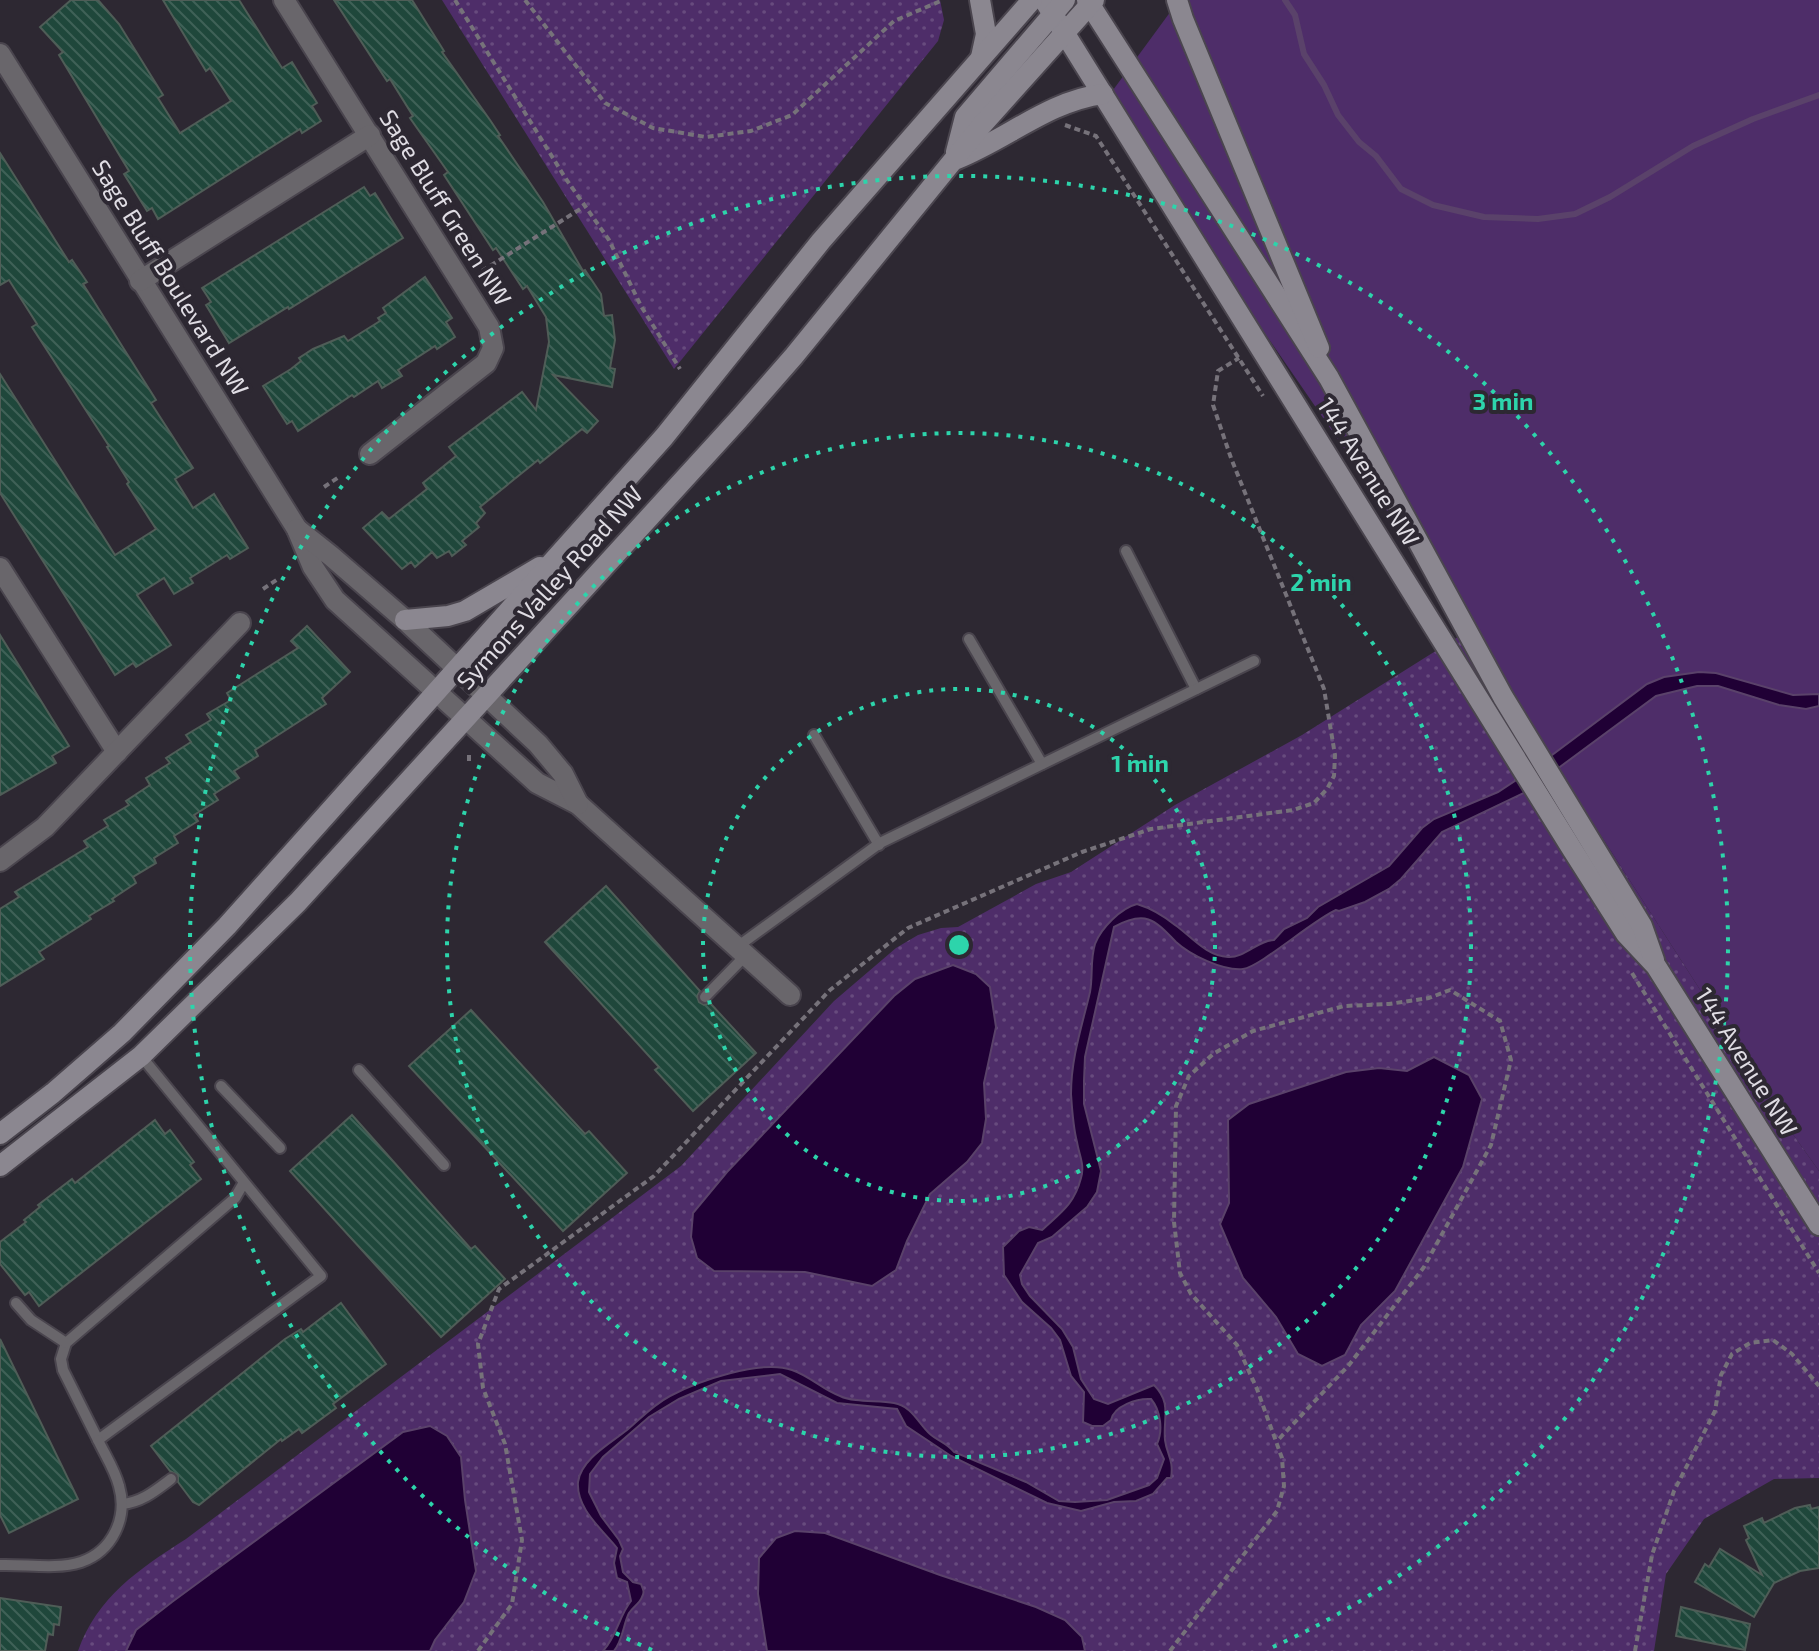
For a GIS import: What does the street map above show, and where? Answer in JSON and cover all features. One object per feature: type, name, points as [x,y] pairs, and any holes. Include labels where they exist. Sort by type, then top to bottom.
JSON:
[{"type":"main road","points":[[980,0],[986,34],[981,57]]},
{"type":"main road","name":"Symons Valley Road NW","points":[[0,1134],[75,1075],[152,1003],[227,926],[664,437],[821,241],[1032,0]]},
{"type":"main road","points":[[1177,0],[1316,337],[1329,378]]},
{"type":"main road","name":"Symons Valley Road NW","points":[[0,1166],[141,1056],[298,902],[785,366],[954,160],[1090,1]]},
{"type":"main road","name":"144 Avenue NW","points":[[1090,1],[1329,378],[1503,697],[1642,926],[1656,966]]},
{"type":"main road","points":[[954,160],[965,117],[1054,4]]},
{"type":"main road","name":"144 Avenue NW","points":[[1054,4],[1065,33],[1485,711],[1626,934],[1656,966],[1819,1225]]},
{"type":"main road","points":[[954,160],[1008,135],[1061,103],[1103,94]]},
{"type":"main road","points":[[405,620],[448,616],[465,611],[557,557]]},
{"type":"street","name":"Sage Bluff Green NW","points":[[284,0],[489,327],[493,348],[486,363],[370,454]]},
{"type":"street","name":"Sage Bluff Boulevard NW","points":[[0,54],[297,529],[313,567],[335,600],[537,783],[578,804]]},
{"type":"street","points":[[140,281],[370,135]]},
{"type":"street","name":"Sage Bluff Boulevard NW","points":[[297,529],[405,620],[552,759],[578,804]]},
{"type":"street","points":[[0,568],[117,752]]},
{"type":"street","points":[[0,861],[45,827],[240,623]]},
{"type":"street","points":[[578,804],[790,995]]},
{"type":"lane","points":[[1126,551],[1196,689]]},
{"type":"lane","points":[[969,639],[1042,764]]},
{"type":"lane","points":[[705,997],[741,951],[879,845],[1254,661]]},
{"type":"lane","points":[[814,735],[879,845]]},
{"type":"lane","points":[[98,1440],[321,1276],[141,1056]]},
{"type":"lane","points":[[359,1070],[444,1165]]},
{"type":"lane","points":[[221,1086],[280,1148]]},
{"type":"lane","points":[[0,1565],[50,1565],[82,1561],[100,1552],[111,1541],[119,1526],[122,1504],[119,1486],[63,1370],[61,1359],[66,1343],[235,1198],[243,1184]]},
{"type":"lane","points":[[16,1303],[31,1320],[66,1343]]},
{"type":"lane","points":[[122,1504],[134,1503],[148,1496],[171,1479]]},
{"type":"path","points":[[455,0],[609,240],[641,306],[680,369]]},
{"type":"path","points":[[525,0],[605,103],[653,128],[706,137],[751,131],[792,115],[894,21],[943,0]]},
{"type":"path","points":[[1061,103],[1065,127],[1096,136],[1264,397]]},
{"type":"path","points":[[482,271],[585,206]]},
{"type":"path","points":[[324,487],[339,477]]},
{"type":"path","points":[[263,589],[278,579]]},
{"type":"path","points":[[469,755],[469,763]]},
{"type":"path","points":[[478,1651],[512,1604],[522,1540],[505,1444],[483,1388],[478,1344],[499,1289],[654,1176],[830,990],[908,928],[988,894]]},
{"type":"path","points":[[1628,966],[1819,1273]]},
{"type":"path","points":[[1170,1651],[1277,1511],[1284,1486],[1277,1441],[1237,1345],[1191,1294],[1180,1273],[1174,1222],[1176,1106],[1189,1076],[1213,1054],[1253,1031],[1344,1006],[1429,998],[1450,990],[1500,1021],[1511,1060],[1491,1145],[1424,1267],[1349,1365],[1277,1441]]},
{"type":"path","points":[[1635,1651],[1652,1555],[1674,1491],[1715,1411],[1721,1375],[1732,1354],[1750,1343],[1773,1340],[1792,1354],[1819,1386]]},
{"type":"shaded area","points":[[442,0],[940,0],[944,20],[938,41],[674,369]]},
{"type":"shaded area","points":[[1179,0],[1819,0],[1819,1171],[1469,630],[1105,101]]},
{"type":"shaded area","points":[[1469,630],[1819,1171],[1819,1478],[1774,1479],[1704,1519],[1666,1574],[1654,1651],[78,1651],[96,1615],[136,1573],[186,1539],[681,1166],[834,1001],[896,948],[918,935],[958,927],[1036,884],[1071,872],[1175,805],[1302,735]]},
{"type":"shaded area","points":[[1716,673],[1793,695],[1819,694],[1819,706],[1806,709],[1779,705],[1718,686],[1697,686],[1656,696],[1526,792],[1442,832],[1389,889],[1365,902],[1326,915],[1243,969],[1217,965],[1198,957],[1148,920],[1134,919],[1114,927],[1085,1057],[1084,1104],[1101,1171],[1097,1192],[1087,1207],[1052,1237],[1038,1243],[1020,1275],[1030,1296],[1062,1329],[1073,1347],[1081,1379],[1094,1399],[1108,1404],[1154,1385],[1160,1392],[1166,1411],[1165,1440],[1171,1462],[1171,1478],[1167,1478],[1153,1494],[1136,1501],[1114,1502],[1081,1511],[1047,1503],[951,1456],[906,1426],[897,1409],[837,1403],[780,1374],[721,1381],[679,1399],[649,1417],[603,1457],[590,1474],[589,1492],[623,1549],[620,1556],[623,1572],[633,1582],[641,1584],[644,1592],[629,1613],[617,1647],[614,1651],[603,1651],[631,1601],[627,1582],[617,1578],[614,1563],[617,1548],[581,1501],[578,1492],[580,1474],[598,1452],[658,1403],[713,1378],[747,1369],[779,1367],[799,1373],[846,1398],[900,1405],[954,1452],[1026,1482],[1059,1501],[1107,1500],[1149,1485],[1157,1478],[1164,1459],[1157,1444],[1159,1415],[1151,1399],[1121,1407],[1103,1426],[1083,1422],[1084,1392],[1071,1376],[1060,1340],[1022,1302],[1004,1275],[1003,1247],[1019,1231],[1029,1227],[1042,1230],[1070,1202],[1081,1178],[1082,1164],[1074,1124],[1071,1081],[1090,992],[1093,950],[1102,932],[1118,914],[1137,904],[1166,918],[1213,953],[1228,957],[1240,955],[1274,940],[1284,929],[1307,918],[1318,907],[1389,866],[1422,828],[1434,819],[1498,792],[1647,684],[1664,677]]},
{"type":"shaded area","points":[[953,965],[976,974],[990,987],[996,1027],[984,1083],[986,1119],[982,1143],[967,1162],[930,1194],[896,1270],[872,1286],[805,1272],[714,1271],[697,1258],[691,1237],[693,1213],[727,1172],[894,996],[915,979]]},
{"type":"shaded area","points":[[1434,1057],[1469,1075],[1482,1099],[1463,1167],[1395,1291],[1361,1325],[1345,1355],[1322,1366],[1298,1354],[1276,1317],[1243,1278],[1220,1224],[1229,1203],[1228,1120],[1249,1104],[1346,1072],[1379,1068],[1407,1071]]},
{"type":"shaded area","points":[[430,1426],[447,1436],[461,1457],[476,1571],[464,1602],[430,1651],[126,1651],[136,1630],[172,1602],[403,1432]]},
{"type":"shaded area","points":[[795,1531],[825,1533],[1036,1607],[1065,1620],[1082,1637],[1085,1651],[767,1651],[758,1594],[759,1558],[776,1538]]},
{"type":"building","points":[[71,0],[98,0],[119,24],[163,95],[158,98],[180,133],[231,101],[210,68],[206,71],[163,0],[239,0],[282,68],[292,62],[317,103],[312,106],[321,121],[302,133],[300,129],[158,219],[152,208],[147,211],[124,174],[129,171],[59,55],[63,52],[40,27]]},
{"type":"building","points":[[334,0],[412,0],[442,52],[500,135],[583,271],[601,294],[604,316],[612,315],[615,340],[610,368],[615,369],[612,387],[553,375],[598,421],[587,433],[582,429],[480,507],[485,513],[476,523],[479,527],[462,541],[466,545],[452,556],[449,551],[437,558],[432,552],[415,567],[411,562],[402,569],[363,528],[382,512],[389,519],[427,489],[423,483],[456,456],[449,447],[522,392],[536,410],[549,342],[546,317],[527,286],[523,289],[496,248],[493,250],[444,175],[448,172],[410,118],[413,116],[390,79],[387,81]]},
{"type":"building","points":[[0,153],[69,262],[72,260],[87,282],[83,284],[156,400],[151,403],[193,468],[175,479],[193,508],[214,494],[248,548],[230,559],[227,555],[190,578],[193,583],[174,594],[164,578],[137,595],[171,645],[136,667],[133,663],[115,675],[0,493],[0,374],[115,555],[156,529],[127,484],[129,482],[109,446],[32,327],[37,324],[9,280],[0,285]]},
{"type":"building","points":[[364,187],[370,196],[375,193],[403,238],[229,343],[206,305],[211,302],[202,288]]},
{"type":"building","points":[[425,277],[452,318],[446,322],[455,337],[398,370],[402,376],[382,388],[378,381],[298,431],[292,421],[287,424],[263,386],[291,369],[301,361],[299,358],[313,349],[344,336],[348,341],[380,321],[378,318],[386,313],[383,308]]},
{"type":"building","points":[[307,626],[350,672],[322,698],[326,704],[255,750],[258,756],[234,771],[239,778],[214,794],[218,800],[194,815],[198,821],[174,836],[178,843],[154,858],[156,863],[133,877],[136,883],[89,916],[91,919],[39,952],[44,959],[0,986],[0,909],[19,897],[15,892],[88,847],[84,841],[108,826],[104,820],[129,805],[126,801],[150,785],[146,778],[170,763],[166,758],[191,742],[186,735],[211,720],[207,714],[231,700],[227,693],[298,648],[291,641]]},
{"type":"building","points":[[0,635],[69,746],[52,756],[56,763],[0,795]]},
{"type":"building","points":[[606,886],[700,991],[697,996],[699,1002],[704,1005],[710,1003],[756,1053],[693,1111],[655,1070],[659,1067],[545,942]]},
{"type":"building","points":[[471,1010],[585,1134],[589,1131],[627,1173],[563,1231],[409,1066]]},
{"type":"building","points":[[352,1115],[471,1249],[475,1246],[505,1279],[441,1337],[290,1171]]},
{"type":"building","points":[[155,1120],[165,1134],[170,1130],[194,1162],[190,1165],[201,1179],[39,1306],[29,1292],[25,1295],[0,1264],[0,1242],[26,1222],[24,1220],[40,1207],[38,1205],[72,1179],[75,1183]]},
{"type":"building","points":[[341,1303],[386,1364],[333,1404],[336,1408],[302,1433],[299,1429],[281,1439],[199,1505],[193,1502],[178,1482],[178,1475],[170,1471],[151,1446],[285,1339],[301,1329],[303,1332]]},
{"type":"building","points":[[0,1339],[78,1499],[9,1533],[0,1515]]},
{"type":"building","points":[[1810,1505],[1811,1509],[1819,1507],[1819,1568],[1800,1571],[1774,1583],[1754,1617],[1695,1582],[1705,1564],[1709,1567],[1720,1549],[1762,1575],[1746,1540],[1749,1538],[1744,1526],[1762,1518],[1764,1523],[1795,1508]]},
{"type":"building","points":[[0,1598],[61,1607],[59,1625],[54,1624],[53,1635],[48,1634],[45,1651],[0,1651]]},
{"type":"building","points":[[1681,1607],[1750,1624],[1745,1650],[1676,1636]]},
{"type":"waterway","points":[[1285,0],[1295,15],[1304,54],[1338,115],[1401,189],[1433,205],[1484,217],[1538,219],[1575,214],[1610,197],[1693,146],[1753,119],[1819,95]]}]
